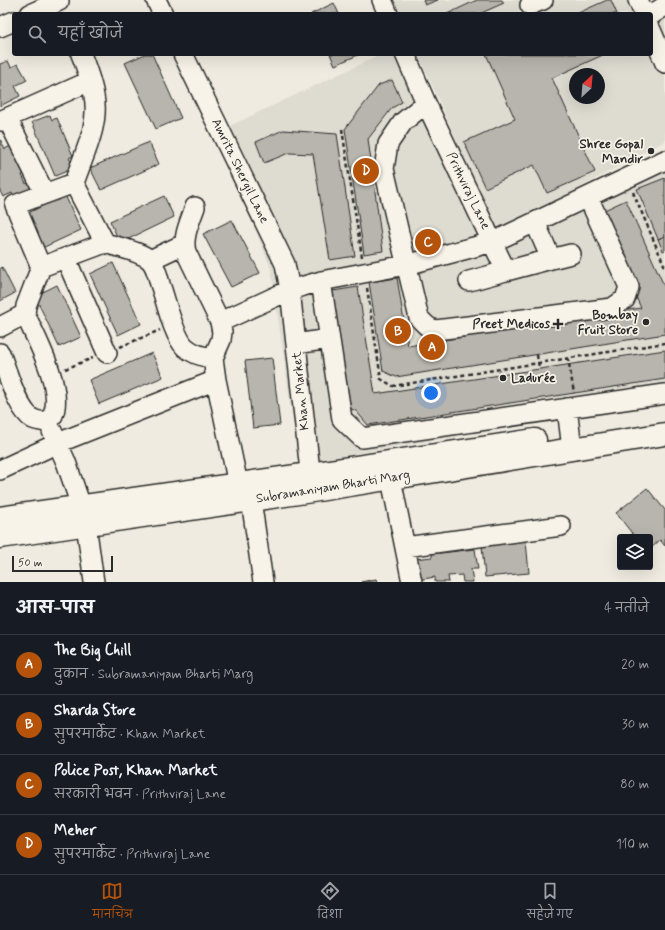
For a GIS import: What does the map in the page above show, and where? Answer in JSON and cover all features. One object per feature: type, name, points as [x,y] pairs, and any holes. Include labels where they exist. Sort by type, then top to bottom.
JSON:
[{"type":"main road","name":"Subramaniyam Bharti Marg","points":[[311,483],[391,479],[571,442],[665,420]]},
{"type":"main road","name":"Subramaniyam Bharti Marg","points":[[0,518],[83,515],[311,483],[571,442],[665,434]]},
{"type":"main road","name":"Subramaniyam Bharti Marg","points":[[0,537],[83,515]]},
{"type":"street","points":[[156,0],[162,12]]},
{"type":"street","points":[[382,0],[387,12]]},
{"type":"street","points":[[638,0],[643,12]]},
{"type":"street","points":[[37,12],[61,5]]},
{"type":"street","points":[[653,14],[665,6]]},
{"type":"street","points":[[0,27],[12,22]]},
{"type":"street","points":[[653,35],[665,64]]},
{"type":"street","points":[[82,56],[95,97],[95,114],[92,130],[74,183],[105,243]]},
{"type":"street","name":"Amrita Shergil Lane","points":[[184,56],[285,264],[290,290]]},
{"type":"street","name":"Prithviraj Lane","points":[[406,56],[426,103],[493,242],[665,160]]},
{"type":"street","points":[[45,194],[3,120],[90,81]]},
{"type":"street","points":[[426,103],[403,122],[388,144],[384,169],[419,318],[426,326],[433,330],[525,320],[612,308],[624,299],[629,287],[588,197]]},
{"type":"street","points":[[48,422],[54,414],[56,402],[55,390],[51,374],[25,314],[26,306],[41,267],[7,202],[45,194],[74,183]]},
{"type":"street","points":[[195,207],[184,244],[186,252],[220,322],[222,332],[221,340],[213,358],[216,380],[244,492],[263,582]]},
{"type":"street","points":[[536,222],[551,259]]},
{"type":"street","points":[[220,322],[290,290],[321,281],[406,264],[493,242],[506,271]]},
{"type":"street","points":[[41,267],[105,243],[143,256],[150,260],[156,270],[173,324],[181,342],[194,353],[204,357],[213,358]]},
{"type":"street","points":[[150,260],[184,244]]},
{"type":"street","points":[[469,281],[571,254]]},
{"type":"street","points":[[66,258],[107,353]]},
{"type":"street","points":[[321,281],[342,419],[362,438],[570,401],[665,394]]},
{"type":"street","name":"Khan Market","points":[[290,290],[311,483]]},
{"type":"street","points":[[0,326],[25,314]]},
{"type":"street","points":[[296,344],[330,339]]},
{"type":"street","points":[[0,352],[7,395],[34,419],[48,422]]},
{"type":"street","points":[[0,470],[58,443],[216,380]]},
{"type":"street","points":[[570,401],[571,442]]},
{"type":"street","points":[[48,422],[66,462],[83,515],[94,582]]},
{"type":"street","points":[[391,479],[412,582]]},
{"type":"street","points":[[405,547],[561,526]]},
{"type":"path","points":[[627,178],[665,267]]},
{"type":"path","points":[[537,355],[539,368]]},
{"type":"path","points":[[568,358],[570,401]]},
{"type":"shaded area","points":[[394,0],[665,0],[665,141],[498,232],[419,56],[653,56],[653,12],[399,12]]},
{"type":"shaded area","points":[[378,56],[402,56],[495,251],[665,172],[665,402],[299,463],[271,269],[217,132]]},
{"type":"building","points":[[423,0],[438,0],[425,5]]},
{"type":"building","points":[[477,0],[502,0],[504,3],[484,12],[451,12]]},
{"type":"building","points":[[607,0],[611,0],[616,12],[580,12]]},
{"type":"building","points":[[334,3],[338,12],[315,12]]},
{"type":"building","points":[[141,56],[153,56],[181,118],[156,129],[125,63]]},
{"type":"building","points":[[331,56],[356,56],[335,65]]},
{"type":"building","points":[[487,56],[601,56],[574,68],[569,68],[569,70],[552,78],[595,172],[547,193],[534,165],[485,188],[464,142],[515,119]]},
{"type":"building","points":[[8,61],[11,67],[18,64],[27,80],[15,86],[20,96],[0,106],[0,64]]},
{"type":"building","points":[[392,80],[402,102],[392,108],[368,139],[383,251],[364,254],[345,129],[379,85]]},
{"type":"building","points":[[50,115],[52,120],[57,118],[73,156],[69,158],[74,168],[55,176],[32,122]]},
{"type":"building","points":[[283,130],[337,134],[355,256],[330,260],[313,154],[289,153],[264,163],[256,142]]},
{"type":"building","points":[[0,139],[5,149],[12,145],[25,173],[22,175],[26,184],[28,183],[31,189],[13,197],[12,193],[3,197],[0,191]]},
{"type":"building","points":[[149,142],[159,164],[101,190],[90,168]]},
{"type":"building","points":[[665,178],[665,236],[658,239],[637,189]]},
{"type":"building","points":[[65,195],[81,230],[40,249],[24,215]]},
{"type":"building","points":[[164,196],[174,217],[120,243],[110,221]]},
{"type":"building","points":[[626,200],[665,288],[665,334],[396,377],[383,371],[369,282],[397,278],[408,346],[641,308],[598,213]]},
{"type":"building","points":[[232,220],[260,273],[231,287],[203,234]]},
{"type":"building","points":[[665,236],[665,250],[663,251],[658,239]]},
{"type":"building","points":[[113,263],[141,324],[118,335],[90,274]]},
{"type":"building","points":[[2,267],[15,293],[0,301],[0,269]]},
{"type":"building","points":[[57,285],[81,337],[59,347],[35,296]]},
{"type":"building","points":[[358,287],[375,394],[665,350],[665,379],[368,425],[356,411],[345,406],[327,292]]},
{"type":"building","points":[[152,353],[163,377],[99,404],[89,380]]},
{"type":"building","points":[[272,358],[280,425],[253,428],[245,361]]},
{"type":"building","points":[[647,488],[665,510],[665,546],[660,540],[653,546],[653,534],[633,534],[616,513]]},
{"type":"building","points":[[526,541],[529,573],[485,577],[482,546]]},
{"type":"building","points":[[475,549],[478,569],[471,569],[473,582],[463,582],[462,575],[448,576],[449,582],[435,582],[435,577],[417,580],[415,559],[432,557],[432,554]]},
{"type":"building","points":[[376,579],[377,582],[361,582]]},
{"type":"place","name":"Shree Gopal Mandir","points":[[651,151]]},
{"type":"place","name":"Meher","points":[[366,171]]},
{"type":"place","name":"Police Post, Khan Market","points":[[428,242]]},
{"type":"place","name":"Bombay Fruit Store","points":[[646,322]]},
{"type":"place","name":"Preet Medicos","points":[[558,324]]},
{"type":"place","name":"Sharda Store","points":[[398,331]]},
{"type":"place","name":"The Big Chill","points":[[432,347]]},
{"type":"place","name":"Ladurée","points":[[503,378]]}]
